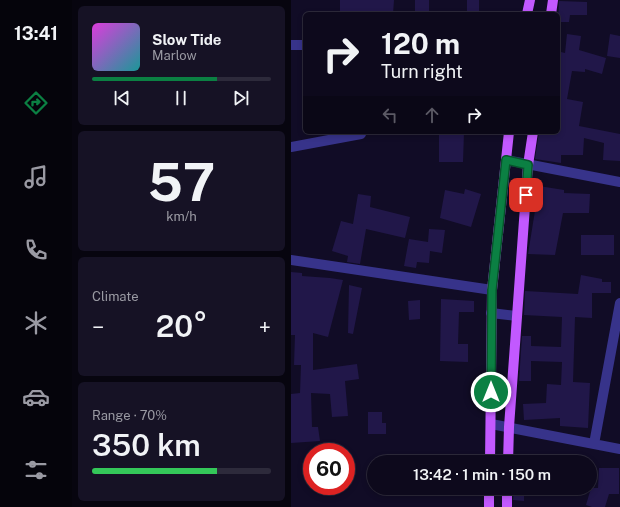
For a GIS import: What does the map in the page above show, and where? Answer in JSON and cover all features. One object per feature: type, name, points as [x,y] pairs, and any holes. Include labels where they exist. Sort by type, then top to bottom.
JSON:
[{"type":"main road","points":[[527,12],[530,0]]},
{"type":"main road","points":[[551,12],[553,0]]},
{"type":"main road","points":[[490,455],[492,290],[509,134]]},
{"type":"main road","points":[[508,455],[528,165],[533,134]]},
{"type":"main road","points":[[489,495],[489,507]]},
{"type":"main road","points":[[507,495],[507,507]]},
{"type":"street","points":[[291,45],[303,45]]},
{"type":"street","points":[[291,147],[361,134]]},
{"type":"street","points":[[506,160],[620,182]]},
{"type":"street","points":[[291,260],[492,290]]},
{"type":"street","points":[[594,444],[618,321],[620,303]]},
{"type":"street","points":[[491,313],[517,316]]},
{"type":"street","points":[[491,424],[620,449]]},
{"type":"building","points":[[340,0],[394,0],[393,12],[340,12]]},
{"type":"building","points":[[415,0],[429,0],[429,12],[415,12]]},
{"type":"building","points":[[467,0],[479,0],[479,12],[467,12]]},
{"type":"building","points":[[559,1],[587,2],[587,15],[570,15],[569,22],[560,22],[560,12],[558,12]]},
{"type":"building","points":[[567,34],[581,36],[579,50],[606,58],[602,74],[585,69],[585,72],[572,71],[567,99],[583,102],[579,126],[620,134],[620,161],[603,160],[604,143],[584,138],[583,155],[561,155],[561,163],[535,159],[539,134],[560,134],[560,57],[561,52],[565,53]]},
{"type":"building","points":[[610,34],[620,36],[620,58],[607,56]]},
{"type":"building","points":[[439,134],[464,134],[463,162],[439,162]]},
{"type":"building","points":[[539,186],[564,190],[564,193],[590,194],[589,213],[563,213],[555,255],[528,254]]},
{"type":"building","points":[[465,189],[481,194],[471,227],[440,218],[445,190],[464,194]]},
{"type":"building","points":[[358,194],[371,196],[370,207],[410,217],[405,238],[366,229],[360,264],[347,262],[348,256],[332,251],[341,221],[353,224]]},
{"type":"building","points":[[429,229],[445,230],[442,253],[430,251],[429,263],[417,262],[416,268],[404,266],[409,239],[428,242]]},
{"type":"building","points":[[581,235],[614,235],[614,255],[581,255]]},
{"type":"building","points":[[291,272],[302,273],[302,276],[343,280],[328,337],[313,333],[313,370],[357,364],[359,379],[345,381],[348,416],[332,417],[330,394],[311,393],[312,427],[318,427],[320,441],[291,443],[291,394],[300,393],[301,365],[294,365],[295,335],[291,335]]},
{"type":"building","points":[[581,275],[602,279],[602,282],[611,282],[611,293],[592,293],[592,318],[575,317],[573,382],[590,383],[588,428],[560,426],[560,418],[524,420],[523,404],[546,403],[547,384],[561,385],[562,362],[531,361],[531,381],[519,381],[522,336],[531,336],[531,346],[561,347],[562,317],[524,315],[525,291],[578,294]]},
{"type":"building","points":[[349,285],[362,288],[353,334],[348,333]]},
{"type":"building","points":[[441,299],[474,301],[474,312],[459,312],[458,344],[468,344],[468,362],[440,361]]},
{"type":"building","points":[[420,300],[420,319],[409,320],[408,301]]},
{"type":"building","points":[[368,412],[382,412],[382,423],[386,423],[386,434],[368,434]]},
{"type":"building","points":[[599,468],[619,468],[619,494],[609,494],[605,507],[592,507],[586,505],[589,495],[597,495]]},
{"type":"building","points":[[513,495],[524,495],[524,501],[513,500]]},
{"type":"route","points":[[491,392],[492,290],[506,160],[528,165],[526,195]]}]
